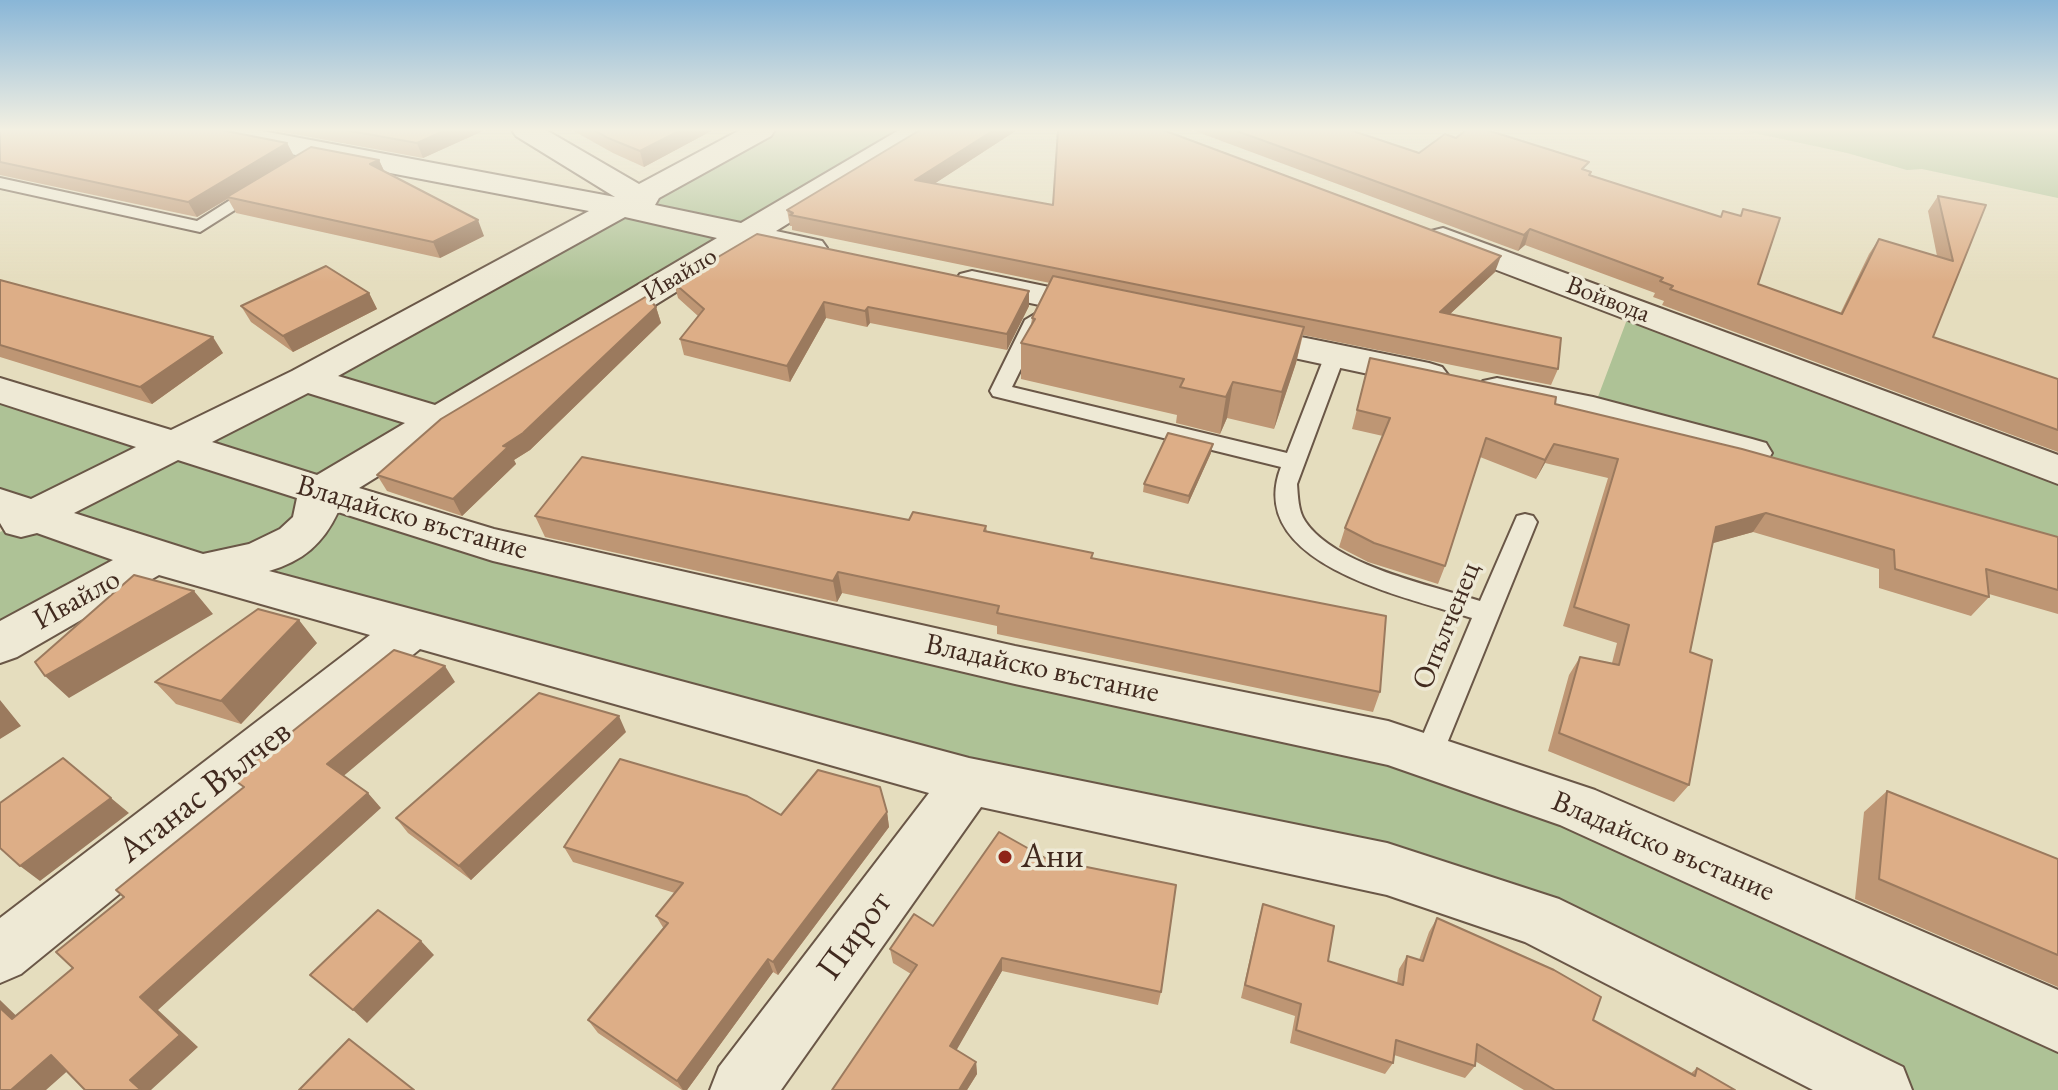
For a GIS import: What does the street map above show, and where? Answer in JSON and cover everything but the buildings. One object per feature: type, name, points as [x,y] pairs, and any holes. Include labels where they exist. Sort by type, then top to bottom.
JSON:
[{"type":"street","points":[[502,181],[630,202],[693,223],[837,253]]},
{"type":"street","points":[[599,181],[630,202]]},
{"type":"street","points":[[11,518],[178,445],[668,181]]},
{"type":"street","name":"Ивайло","points":[[0,644],[178,564],[245,564],[281,549],[307,531],[320,509],[319,493],[835,181]]},
{"type":"street","name":"Войвода","points":[[1409,225],[2058,470]]},
{"type":"street","points":[[942,275],[1138,315]]},
{"type":"street","points":[[1214,330],[1593,410],[1788,463]]},
{"type":"street","points":[[305,379],[440,420]]},
{"type":"street","name":"Владайско въстание","points":[[0,390],[319,493],[493,545],[1015,665],[1429,754],[1576,807],[2058,1021]]},
{"type":"street","points":[[11,518],[969,781],[1387,869],[1539,919],[1862,1086]]},
{"type":"street","name":"Атанас Вълчев","points":[[0,954],[410,630]]},
{"type":"street","name":"Пирот","points":[[742,1090],[969,781]]},
{"type":"lane","points":[[0,183],[200,227],[272,181]]},
{"type":"lane","points":[[1047,296],[1000,391],[1294,462]]},
{"type":"lane","points":[[1335,355],[1286,484],[1287,505],[1296,527],[1318,550],[1347,566],[1487,613]]},
{"type":"lane","name":"Опълченец","points":[[1429,754],[1525,522]]},
{"type":"green space","points":[[668,181],[835,181],[321,492],[1388,743],[2058,1021],[2058,1090],[1880,1090],[1539,919],[154,557],[0,644],[0,532],[33,516],[0,504],[0,390],[178,445],[620,207],[688,220],[639,197]]},
{"type":"green space","points":[[1978,181],[2058,181],[2058,198]]},
{"type":"green space","points":[[1631,309],[2058,470],[2058,537],[1593,410]]},
{"type":"place","name":"Ани","points":[[1005,857]]}]
